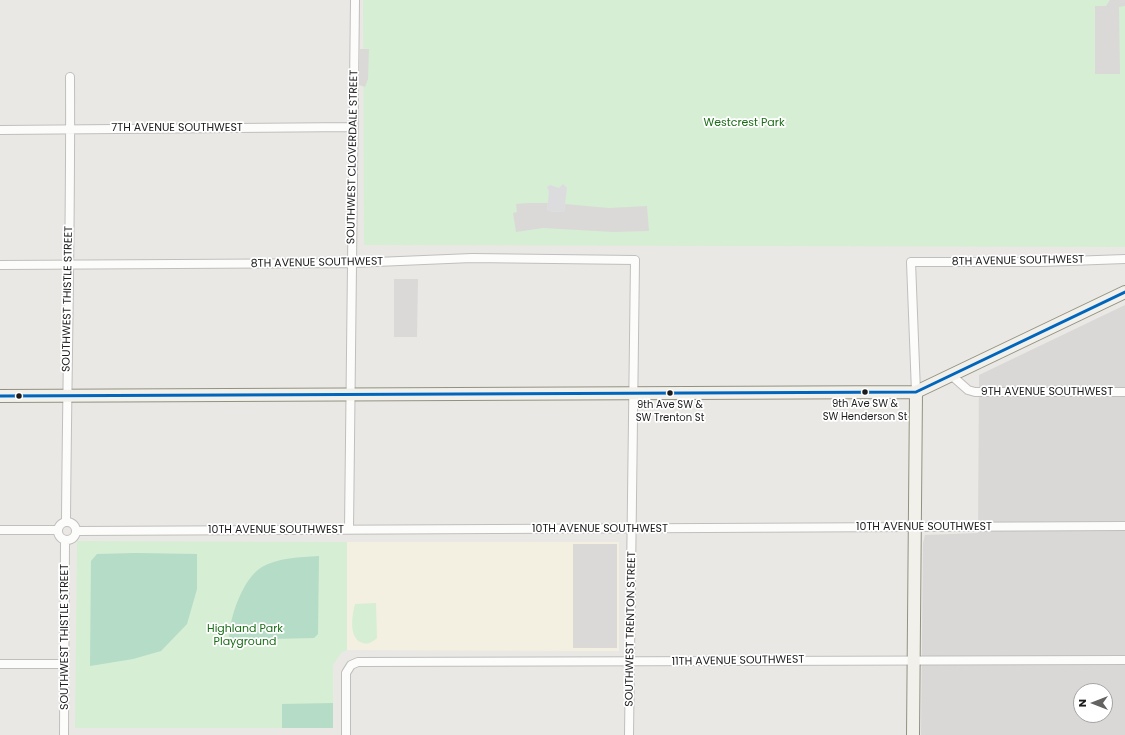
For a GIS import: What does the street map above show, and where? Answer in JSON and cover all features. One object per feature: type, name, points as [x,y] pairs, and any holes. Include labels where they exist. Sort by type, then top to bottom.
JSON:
[{"type":"street","name":"SOUTHWEST CLOVERDALE STREET","points":[[349,529],[355,0]]},
{"type":"street","name":"SOUTHWEST THISTLE STREET","points":[[66,522],[70,77]]},
{"type":"street","name":"7TH AVENUE SOUTHWEST","points":[[0,130],[353,127]]},
{"type":"street","name":"8TH AVENUE SOUTHWEST","points":[[0,265],[352,263],[472,258],[635,260]]},
{"type":"street","name":"8TH AVENUE SOUTHWEST","points":[[916,392],[911,262],[1042,262],[1125,259]]},
{"type":"street","name":"SOUTHWEST TRENTON STREET","points":[[629,735],[635,260]]},
{"type":"street","points":[[0,396],[916,392],[1125,292]]},
{"type":"street","name":"9TH AVENUE SOUTHWEST","points":[[952,375],[968,390],[975,392],[1125,392]]},
{"type":"street","points":[[913,735],[916,392]]},
{"type":"street","points":[[66,522],[73,524],[76,531],[72,538],[65,540],[59,536],[58,530],[59,525],[66,522]]},
{"type":"street","name":"10TH AVENUE SOUTHWEST","points":[[76,531],[1125,526]]},
{"type":"street","points":[[0,530],[58,530]]},
{"type":"street","name":"SOUTHWEST THISTLE STREET","points":[[64,735],[65,540]]},
{"type":"street","name":"11TH AVENUE SOUTHWEST","points":[[346,735],[346,673],[354,663],[1125,660]]},
{"type":"street","points":[[0,664],[64,664]]},
{"type":"shaded area","points":[[1110,0],[1125,0],[1125,6],[1119,7],[1120,74],[1095,74],[1095,6],[1106,6]]},
{"type":"shaded area","points":[[360,49],[369,49],[368,79],[365,87],[359,85]]},
{"type":"shaded area","points":[[563,184],[567,188],[564,212],[547,211],[549,191],[547,187],[550,185],[559,188]]},
{"type":"shaded area","points":[[548,203],[547,211],[564,212],[565,204],[609,208],[647,206],[649,231],[613,232],[543,228],[516,232],[513,213],[517,212],[516,204]]},
{"type":"shaded area","points":[[394,279],[418,279],[417,337],[394,337]]},
{"type":"shaded area","points":[[1125,305],[1125,735],[921,735],[923,543],[925,535],[978,533],[979,375]]},
{"type":"shaded area","points":[[347,542],[619,542],[619,651],[347,650]]},
{"type":"shaded area","points":[[573,544],[617,544],[617,648],[573,648]]},
{"type":"green space","name":"Westcrest Park","points":[[363,0],[1125,0],[1125,247],[364,245]]},
{"type":"green space","name":"Highland Park Playground","points":[[77,541],[347,542],[347,650],[341,653],[333,665],[333,728],[75,728]]},
{"type":"green space","points":[[97,554],[197,554],[197,589],[187,624],[161,651],[133,659],[90,666],[91,561]]},
{"type":"green space","points":[[319,556],[318,634],[314,638],[229,640],[231,621],[238,599],[255,572],[268,564],[289,558]]},
{"type":"green space","points":[[376,603],[377,638],[369,643],[363,643],[358,641],[353,632],[352,620],[355,604]]},
{"type":"green space","points":[[333,703],[333,728],[282,728],[282,704]]},
{"type":"transit line","points":[[0,396],[916,392],[1125,292]]},
{"type":"place","name":"9th Ave SW & SW Henderson St","points":[[865,392]]},
{"type":"place","name":"9th Ave SW & SW Trenton St","points":[[670,393]]}]
